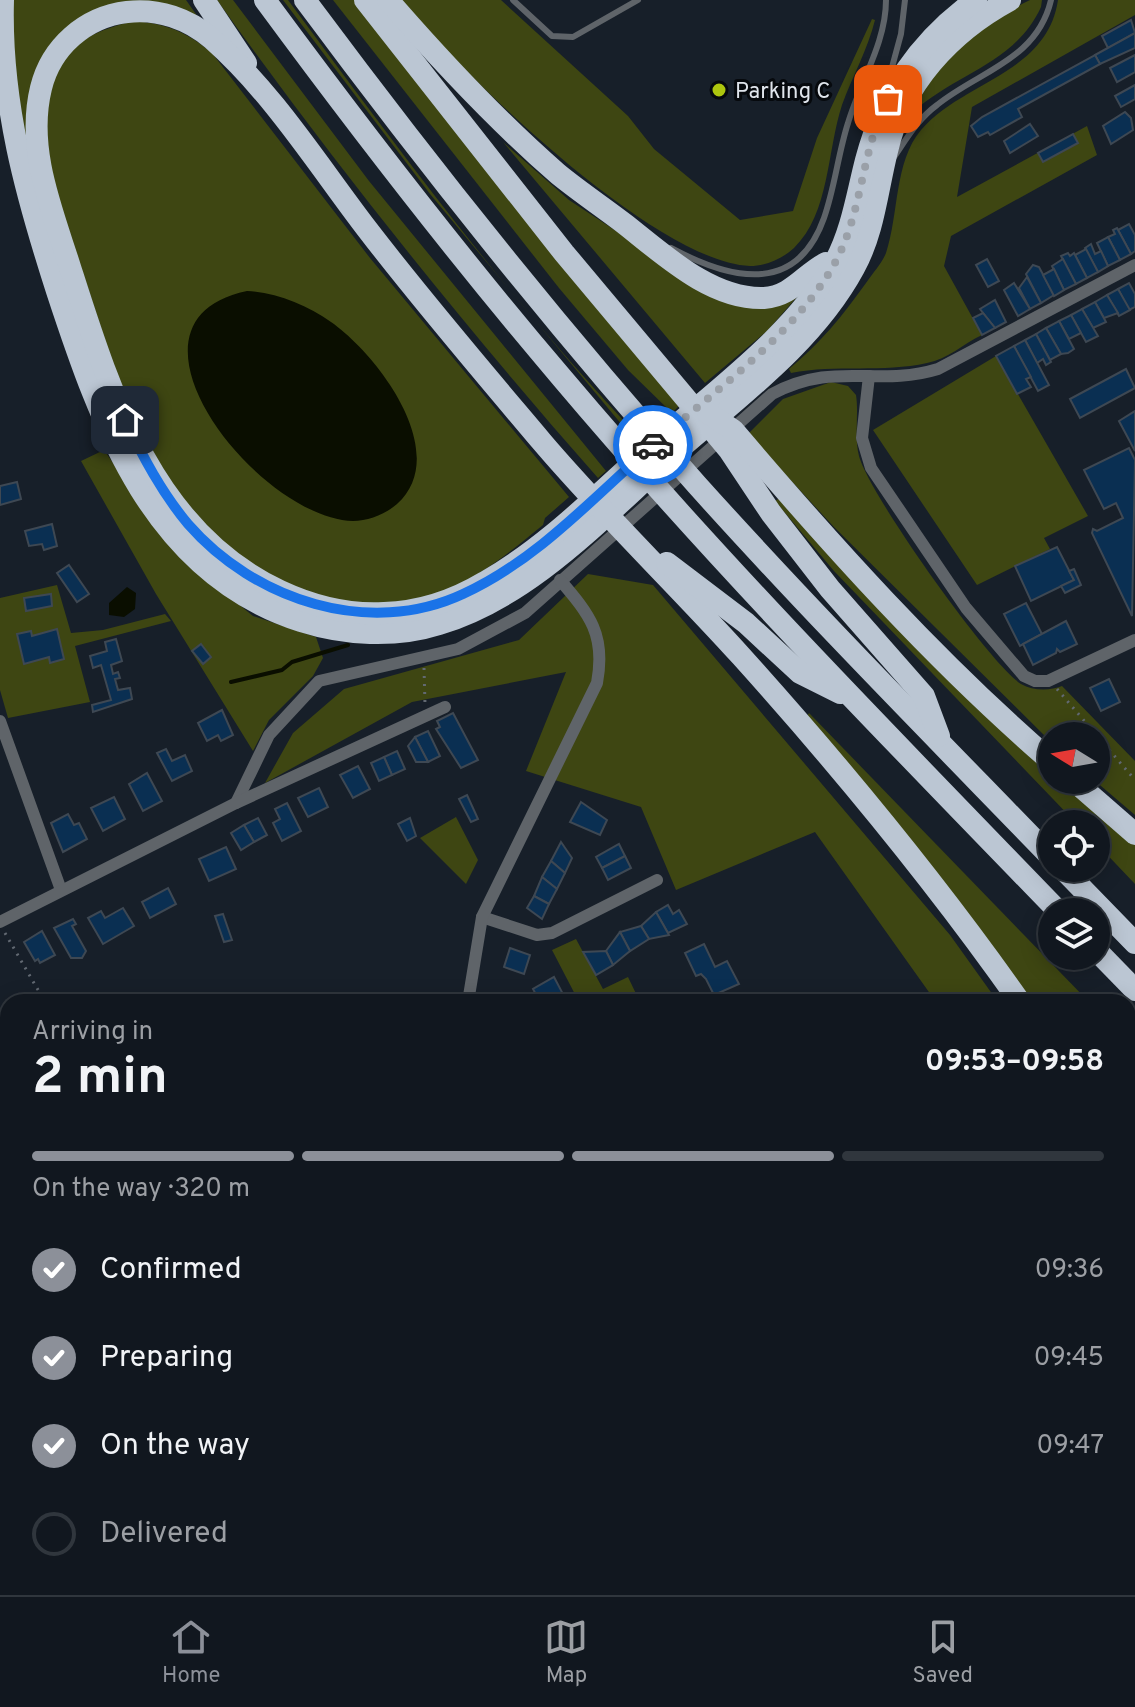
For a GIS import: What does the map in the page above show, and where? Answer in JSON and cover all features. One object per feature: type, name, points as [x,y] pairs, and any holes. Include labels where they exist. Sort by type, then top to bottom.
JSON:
[{"type":"highway","points":[[3,0],[6,96],[23,187],[84,373],[136,487],[169,532],[198,562],[230,588],[273,611],[322,627],[374,634],[425,628],[475,611],[524,582],[746,390],[815,323],[843,286],[865,245],[884,174],[885,155],[900,110],[920,77],[963,30],[1010,0]]},
{"type":"highway","points":[[204,0],[239,48],[255,82]]},
{"type":"highway","points":[[265,0],[383,156],[562,378],[852,698],[1045,898]]},
{"type":"highway","points":[[305,0],[420,152],[561,327],[707,495],[1038,843]]},
{"type":"highway","points":[[365,0],[564,253],[729,450],[771,513],[830,589],[924,696],[942,744]]},
{"type":"highway","points":[[388,0],[501,122],[561,176],[710,284],[744,296],[765,298],[785,293],[838,257]]},
{"type":"highway","points":[[746,390],[838,257],[855,211],[878,117],[898,81],[929,40],[976,0]]},
{"type":"highway","points":[[569,545],[461,595],[408,611],[358,613],[293,598],[239,569],[190,526],[170,501],[116,402],[90,330],[40,165],[36,141],[39,94],[50,64],[69,39],[102,18],[126,12],[164,14],[196,27],[255,82],[398,269],[549,450],[821,746],[946,900],[1014,994]]},
{"type":"highway","points":[[688,401],[733,430],[856,569],[1038,749]]},
{"type":"highway","points":[[633,539],[746,623],[800,673],[852,698]]},
{"type":"highway","points":[[1089,794],[1135,834]]},
{"type":"highway","points":[[1076,882],[1135,943]]},
{"type":"highway","points":[[1110,964],[1135,990]]},
{"type":"street","points":[[746,390],[779,390],[809,378],[835,373],[903,376],[938,369],[1135,265]]},
{"type":"street","points":[[869,376],[862,438],[875,475],[996,646],[1028,678],[1040,682],[1052,680],[1135,641]]},
{"type":"street","points":[[236,803],[269,735],[319,681],[458,649],[504,626],[560,580],[569,545]]},
{"type":"street","points":[[469,994],[482,917],[597,683],[600,649],[596,627],[560,580]]},
{"type":"street","points":[[0,922],[236,803],[445,707]]},
{"type":"street","points":[[0,721],[4,750],[61,890]]},
{"type":"street","points":[[482,917],[530,934],[552,933],[657,880]]},
{"type":"lane","points":[[513,0],[552,36],[573,37],[638,0]]},
{"type":"lane","points":[[618,219],[693,259],[729,273],[768,274],[792,263],[809,245],[823,221],[848,120],[881,36],[886,0]]},
{"type":"lane","points":[[878,117],[901,34],[905,0]]},
{"type":"lane","points":[[884,174],[912,129],[933,108],[1027,46],[1043,23],[1051,0]]},
{"type":"path","points":[[424,664],[424,697]]},
{"type":"path","points":[[1052,680],[1064,700],[1135,780]]},
{"type":"path","points":[[0,922],[40,994]]},
{"type":"green space","points":[[12,0],[186,0],[198,17],[142,6],[116,7],[86,14],[27,132],[25,150],[13,49]]},
{"type":"green space","points":[[217,0],[233,0],[369,181],[606,471],[598,478],[402,244]]},
{"type":"green space","points":[[283,0],[288,0],[414,169],[534,318],[430,194]]},
{"type":"green space","points":[[333,0],[355,0],[680,405],[672,413],[628,370],[559,288]]},
{"type":"green space","points":[[402,0],[501,0],[628,116],[654,149],[740,220],[793,211],[817,138],[872,19],[875,20],[842,105],[815,217],[806,234],[789,252],[768,263],[750,266],[710,256],[664,233],[614,200],[513,116],[430,33]]},
{"type":"green space","points":[[1030,0],[1042,0],[1041,7],[1016,42],[912,113],[933,77],[961,46],[993,21]]},
{"type":"green space","points":[[1058,0],[1135,0],[1135,15],[972,107],[957,197],[1087,126],[1097,155],[951,236],[944,266],[982,335],[949,355],[927,363],[894,368],[791,373],[789,369],[830,329],[884,257],[901,173],[912,143],[921,130],[938,113],[1021,61],[1038,45],[1051,25]]},
{"type":"green space","points":[[135,21],[176,30],[212,53],[370,258],[569,497],[545,518],[543,525],[507,554],[457,586],[404,603],[364,605],[325,598],[288,584],[252,564],[220,539],[192,510],[154,456],[112,360],[61,210],[45,132],[51,81],[64,57],[96,33]]},
{"type":"green space","points":[[503,142],[569,200],[698,285],[804,289],[767,331],[705,383]]},
{"type":"green space","points":[[552,341],[641,439],[637,443]]},
{"type":"green space","points":[[996,356],[1088,516],[1044,538],[1050,549],[977,585],[873,430]]},
{"type":"green space","points":[[831,382],[848,386],[856,395],[859,456],[867,476],[931,576],[983,644],[1021,684],[1042,690],[1062,686],[1097,722],[1038,722],[1038,729],[834,527],[748,434],[783,399]]},
{"type":"green space","points":[[104,450],[176,553],[253,616],[316,637],[323,658],[313,676],[269,720],[253,751],[156,594],[81,461]]},
{"type":"green space","points":[[783,496],[1038,756],[1038,783],[834,571],[775,501]]},
{"type":"green space","points":[[588,574],[653,585],[950,935],[992,994],[930,994],[815,832],[676,890],[641,807],[526,771],[566,672],[412,702],[265,783],[293,733],[344,689],[519,640]]},
{"type":"green space","points":[[57,585],[71,633],[103,630],[165,614],[171,621],[75,646],[90,702],[8,718],[0,690],[0,598]]},
{"type":"green space","points":[[809,713],[1038,949],[1038,970],[1058,970],[1081,994],[1024,994],[806,718]]},
{"type":"green space","points":[[1110,735],[1135,761],[1135,815],[1110,794]]},
{"type":"green space","points":[[1048,794],[1079,794],[1098,810],[1064,810]]},
{"type":"green space","points":[[456,817],[478,860],[466,884],[420,838]]},
{"type":"green space","points":[[1110,820],[1135,842],[1135,884],[1110,858]]},
{"type":"green space","points":[[576,939],[603,989],[628,977],[636,994],[575,994],[552,950]]},
{"type":"shaded area","points":[[247,291],[280,297],[322,316],[349,337],[387,380],[413,432],[417,459],[412,483],[388,511],[353,521],[315,511],[276,488],[239,455],[210,416],[192,376],[189,339],[206,309]]},
{"type":"shaded area","points":[[127,587],[136,593],[135,609],[124,617],[109,615],[109,603]]},
{"type":"building","points":[[1131,20],[1135,33],[1108,48],[1102,36]]},
{"type":"building","points":[[1135,33],[1135,48],[1100,64],[1095,55]]},
{"type":"building","points":[[1095,55],[1100,64],[1018,109],[1022,117],[990,135],[988,132],[978,137],[971,126],[982,117]]},
{"type":"building","points":[[1135,55],[1135,72],[1117,82],[1110,68]]},
{"type":"building","points":[[1135,85],[1135,99],[1121,107],[1115,96]]},
{"type":"building","points":[[1125,112],[1131,118],[1133,130],[1111,144],[1103,126]]},
{"type":"building","points":[[1030,124],[1038,136],[1010,153],[1004,141]]},
{"type":"building","points":[[1073,134],[1078,143],[1043,162],[1038,153]]},
{"type":"building","points":[[1129,224],[1135,235],[1135,251],[1131,254],[1118,230]]},
{"type":"building","points":[[1117,228],[1131,254],[1120,260],[1108,237],[1115,234],[1113,230]]},
{"type":"building","points":[[1108,237],[1120,260],[1108,266],[1097,243]]},
{"type":"building","points":[[1091,244],[1095,254],[1101,251],[1108,266],[1098,272],[1085,248]]},
{"type":"building","points":[[1086,249],[1098,272],[1087,278],[1075,255]]},
{"type":"building","points":[[1068,253],[1070,256],[1074,253],[1087,278],[1076,284],[1061,256]]},
{"type":"building","points":[[987,259],[999,281],[988,287],[976,265]]},
{"type":"building","points":[[1063,259],[1076,284],[1064,290],[1052,266]]},
{"type":"building","points":[[1033,265],[1039,267],[1054,295],[1041,303],[1026,274]]},
{"type":"building","points":[[1054,269],[1064,290],[1054,296],[1043,275]]},
{"type":"building","points":[[1027,277],[1041,303],[1030,309],[1019,288]]},
{"type":"building","points":[[1014,283],[1030,309],[1018,316],[1004,290]]},
{"type":"building","points":[[1129,283],[1135,294],[1135,307],[1129,310],[1118,289]]},
{"type":"building","points":[[1118,289],[1130,310],[1119,316],[1107,295]]},
{"type":"building","points":[[1107,295],[1118,313],[1104,318],[1095,302]]},
{"type":"building","points":[[995,300],[1006,322],[995,328],[980,309]]},
{"type":"building","points":[[1095,302],[1106,322],[1093,328],[1082,309]]},
{"type":"building","points":[[1082,309],[1098,336],[1086,342],[1071,315]]},
{"type":"building","points":[[983,313],[995,328],[982,335],[973,318]]},
{"type":"building","points":[[1071,315],[1081,333],[1069,339],[1059,321]]},
{"type":"building","points":[[1059,321],[1074,349],[1068,353],[1061,354],[1046,328]]},
{"type":"building","points":[[1046,328],[1061,354],[1050,360],[1036,334]]},
{"type":"building","points":[[1036,334],[1051,362],[1046,365],[1043,359],[1037,363],[1025,340]]},
{"type":"building","points":[[1025,340],[1049,385],[1038,391],[1014,346]]},
{"type":"building","points":[[1014,346],[1031,377],[1026,379],[1031,387],[1017,394],[996,356]]},
{"type":"building","points":[[1126,369],[1135,388],[1080,418],[1070,399]]},
{"type":"building","points":[[1135,411],[1135,451],[1119,421]]},
{"type":"building","points":[[1129,448],[1135,460],[1132,616],[1092,533],[1093,529],[1097,531],[1123,518],[1116,503],[1104,509],[1084,470]]},
{"type":"building","points":[[17,482],[21,499],[0,505],[0,486]]},
{"type":"building","points":[[52,524],[57,546],[44,550],[42,544],[29,546],[25,531]]},
{"type":"building","points":[[1057,547],[1074,580],[1031,601],[1015,566]]},
{"type":"building","points":[[69,565],[89,594],[77,602],[57,573]]},
{"type":"building","points":[[1074,569],[1081,585],[1065,593],[1061,586],[1074,580],[1069,571]]},
{"type":"building","points":[[51,594],[52,606],[26,611],[24,598]]},
{"type":"building","points":[[1026,603],[1042,634],[1020,646],[1004,614]]},
{"type":"building","points":[[1066,621],[1077,644],[1060,652],[1057,649],[1056,653],[1033,665],[1023,644]]},
{"type":"building","points":[[57,629],[64,659],[50,663],[49,657],[24,664],[17,634],[31,631],[32,636]]},
{"type":"building","points":[[116,639],[122,661],[111,665],[113,674],[118,672],[120,678],[115,679],[118,690],[130,688],[132,699],[93,712],[92,705],[111,700],[101,665],[93,668],[90,656],[107,651],[105,642]]},
{"type":"building","points":[[201,644],[211,657],[203,664],[192,651]]},
{"type":"building","points":[[1109,679],[1120,702],[1101,711],[1090,688]]},
{"type":"building","points":[[222,710],[233,735],[221,741],[218,735],[207,741],[198,723]]},
{"type":"building","points":[[453,713],[478,760],[461,768],[436,729],[440,727],[437,721]]},
{"type":"building","points":[[428,731],[440,756],[428,762],[415,737]]},
{"type":"building","points":[[415,737],[428,762],[416,762],[408,746]]},
{"type":"building","points":[[166,749],[172,761],[185,755],[192,771],[172,781],[157,753]]},
{"type":"building","points":[[397,751],[405,769],[392,775],[384,757]]},
{"type":"building","points":[[384,757],[392,775],[379,781],[371,763]]},
{"type":"building","points":[[358,766],[370,789],[353,798],[340,775]]},
{"type":"building","points":[[147,773],[162,801],[143,811],[129,784]]},
{"type":"building","points":[[319,788],[328,807],[308,817],[298,798]]},
{"type":"building","points":[[467,795],[478,819],[471,822],[459,799]]},
{"type":"building","points":[[114,797],[125,819],[103,831],[91,808]]},
{"type":"building","points":[[581,802],[607,820],[600,835],[570,822]]},
{"type":"building","points":[[287,803],[301,831],[282,841],[273,823],[280,819],[275,809]]},
{"type":"building","points":[[68,814],[74,825],[79,823],[87,839],[63,852],[51,823]]},
{"type":"building","points":[[258,818],[267,835],[254,842],[244,825]]},
{"type":"building","points":[[410,818],[416,836],[407,841],[398,824]]},
{"type":"building","points":[[244,825],[254,842],[241,850],[231,833]]},
{"type":"building","points":[[561,842],[572,858],[565,873],[551,861]]},
{"type":"building","points":[[619,844],[625,856],[602,868],[596,857]]},
{"type":"building","points":[[226,847],[236,869],[209,881],[199,859]]},
{"type":"building","points":[[625,856],[631,868],[608,880],[602,868]]},
{"type":"building","points":[[551,861],[565,873],[557,889],[542,877]]},
{"type":"building","points":[[542,877],[557,889],[549,904],[534,896]]},
{"type":"building","points":[[168,888],[176,904],[150,918],[142,902]]},
{"type":"building","points":[[534,896],[549,904],[542,919],[527,908]]},
{"type":"building","points":[[668,905],[673,914],[679,910],[687,924],[668,933],[656,912]]},
{"type":"building","points":[[123,908],[134,926],[103,944],[88,918],[101,911],[105,918]]},
{"type":"building","points":[[656,912],[669,935],[649,939],[641,926]]},
{"type":"building","points":[[223,914],[232,940],[224,942],[215,916]]},
{"type":"building","points":[[73,919],[76,924],[72,926],[86,951],[82,958],[71,958],[54,928]]},
{"type":"building","points":[[641,926],[649,939],[630,951],[620,932]]},
{"type":"building","points":[[42,931],[55,955],[40,963],[38,959],[35,961],[24,942]]},
{"type":"building","points":[[620,932],[630,951],[613,965],[606,951]]},
{"type":"building","points":[[704,944],[715,967],[727,961],[739,984],[714,994],[706,979],[701,974],[696,976],[685,953]]},
{"type":"building","points":[[510,948],[530,955],[524,974],[504,967]]},
{"type":"building","points":[[606,951],[613,965],[596,975],[583,952]]},
{"type":"building","points":[[554,977],[563,994],[536,994],[533,989]]},
{"type":"waterway","points":[[231,682],[282,670],[292,662],[348,645]]},
{"type":"way so far","points":[[653,445],[782,330],[816,291],[838,257],[847,235],[878,117],[888,99]]},
{"type":"place","name":"Parking C","points":[[719,90]]},
{"type":"route","points":[[125,420],[170,501],[214,549],[239,569],[293,598],[358,613],[408,611],[434,605],[492,579],[557,530],[653,445]]}]
